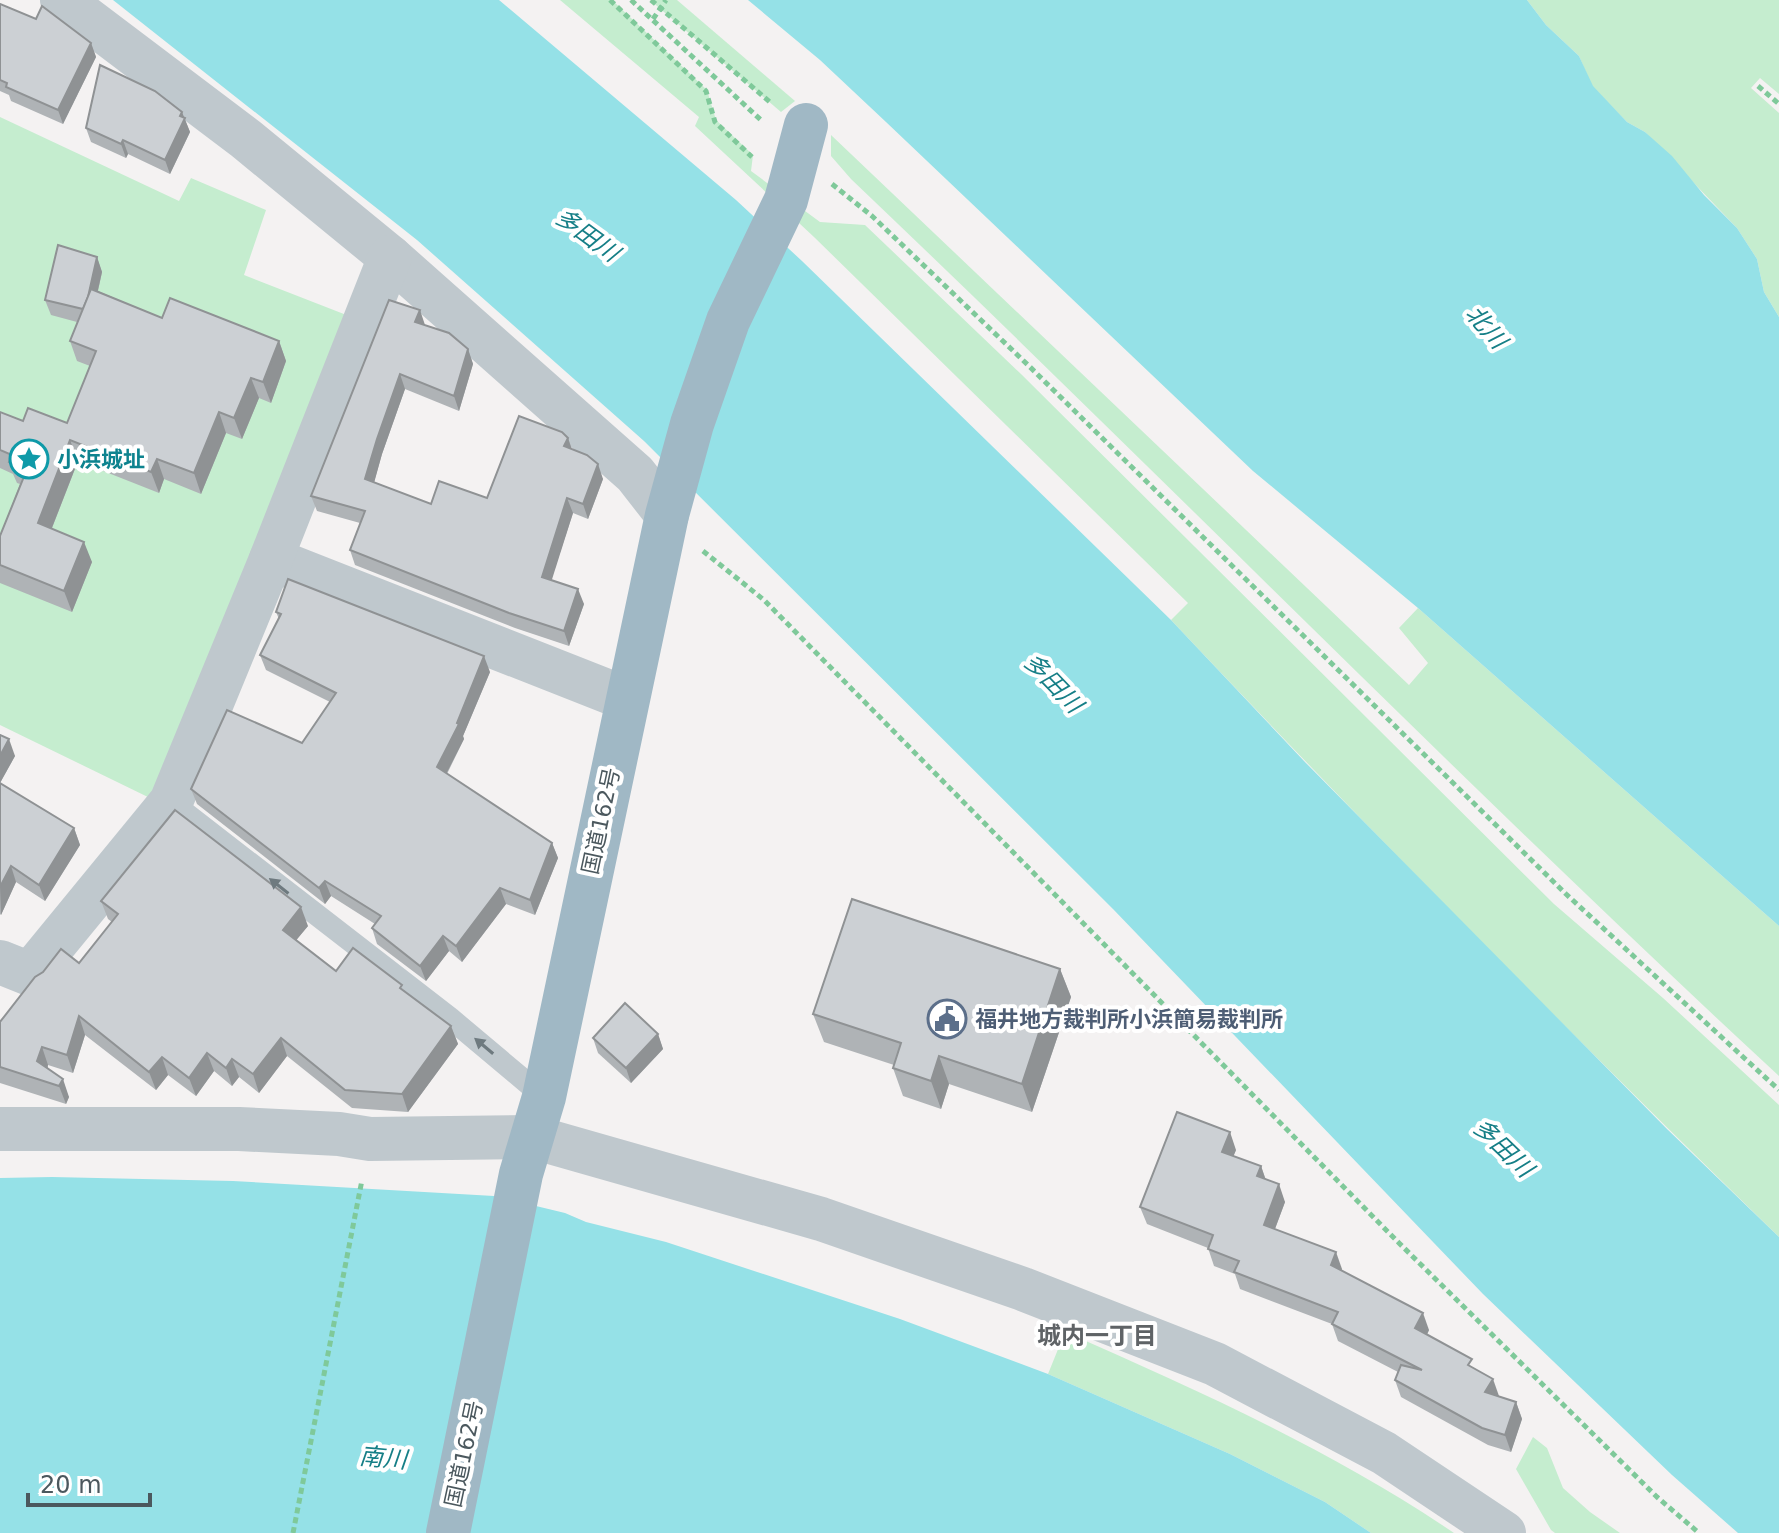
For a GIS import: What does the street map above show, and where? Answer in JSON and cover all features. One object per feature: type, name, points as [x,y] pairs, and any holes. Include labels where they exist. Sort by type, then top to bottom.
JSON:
[{"type":"highway","name":"国道162号","points":[[448,1533],[671,502],[692,424],[728,321],[786,200],[795,131]]},
{"type":"street","points":[[62,0],[246,139],[390,257],[635,474],[671,502]]},
{"type":"street","points":[[0,962],[30,974],[171,802],[390,257]]},
{"type":"street","points":[[271,559],[627,699]]},
{"type":"street","points":[[0,1129],[239,1129],[339,1134],[370,1139],[533,1136],[821,1219],[1023,1289],[1215,1364],[1384,1453],[1504,1533]]},
{"type":"lane","points":[[171,802],[450,1018],[533,1136]]},
{"type":"path","points":[[610,0],[706,91],[715,122],[752,157]]},
{"type":"path","points":[[631,0],[795,131]]},
{"type":"path","points":[[651,0],[795,131],[884,227],[1566,894],[1779,1090]]},
{"type":"path","points":[[653,20],[666,0]]},
{"type":"path","points":[[1758,86],[1779,104]]},
{"type":"path","points":[[695,559],[699,548],[764,600],[1399,1243],[1657,1497],[1699,1533]]},
{"type":"path","points":[[293,1533],[370,1139]]},
{"type":"green space","points":[[560,0],[612,0],[707,90],[716,120],[753,155],[751,171],[820,222],[865,225],[1021,374],[1554,904],[1663,998],[1779,1105],[1779,1237],[1472,932],[1171,620],[1188,603],[814,237],[695,126],[699,117]]},
{"type":"green space","points":[[650,0],[677,0],[795,101],[781,112]]},
{"type":"green space","points":[[1527,0],[1779,0],[1779,94],[1760,78],[1751,88],[1779,113],[1779,317],[1764,292],[1757,259],[1737,228],[1645,132],[1627,122],[1592,86],[1579,56],[1546,25]]},
{"type":"green space","points":[[0,117],[179,201],[191,178],[266,210],[244,275],[349,316],[152,799],[0,725]]},
{"type":"green space","points":[[831,135],[1409,685],[1428,663],[1399,628],[1418,608],[1779,926],[1779,1076],[1429,742],[851,179],[831,156]]},
{"type":"green space","points":[[1065,1332],[1215,1399],[1313,1449],[1454,1533],[1371,1533],[1325,1502],[1230,1454],[1048,1374]]},
{"type":"green space","points":[[1533,1437],[1547,1448],[1563,1488],[1620,1533],[1555,1533],[1551,1530],[1516,1469]]},
{"type":"water","name":"多田川","points":[[113,0],[499,0],[736,200],[1171,620],[1304,761],[1667,1129],[1779,1237],[1779,1533],[1738,1533],[1672,1475],[1483,1294],[1113,909],[644,441],[417,240]]},
{"type":"water","name":"北川","points":[[748,0],[1527,0],[1546,25],[1579,56],[1593,86],[1627,122],[1645,132],[1672,156],[1737,228],[1757,259],[1764,292],[1779,317],[1779,926],[1418,608],[1253,471],[820,60]]},
{"type":"water","name":"南川","points":[[0,1178],[233,1181],[494,1196],[565,1213],[586,1222],[666,1242],[900,1319],[1048,1374],[1230,1454],[1325,1502],[1371,1533],[0,1533]]},
{"type":"building","points":[[0,4],[36,19],[42,6],[91,43],[58,110],[6,87],[7,83],[0,80]]},
{"type":"building","points":[[100,65],[155,91],[182,112],[180,116],[185,118],[165,160],[123,140],[121,144],[86,128]]},
{"type":"building","points":[[58,245],[97,257],[83,309],[45,300]]},
{"type":"building","points":[[91,289],[162,318],[170,298],[279,341],[263,382],[251,378],[234,418],[219,412],[194,473],[157,459],[151,472],[70,440],[38,523],[84,542],[64,591],[0,565],[0,536],[27,469],[9,462],[12,455],[0,450],[0,412],[23,421],[28,408],[67,423],[96,351],[70,341]]},
{"type":"building","points":[[389,300],[420,310],[415,322],[449,333],[468,349],[454,396],[400,374],[365,479],[431,504],[439,481],[487,498],[519,416],[562,432],[568,438],[564,446],[587,455],[598,464],[583,504],[567,498],[542,577],[578,589],[564,631],[509,613],[350,550],[365,511],[311,496]]},
{"type":"building","points":[[288,579],[484,656],[459,724],[437,767],[552,843],[530,900],[500,888],[456,946],[443,936],[420,966],[372,928],[381,916],[325,881],[319,888],[191,789],[227,710],[302,743],[336,693],[260,655],[281,614],[276,612]]},
{"type":"building","points":[[0,735],[9,739],[0,756]]},
{"type":"building","points":[[0,783],[74,828],[39,885],[11,866],[0,887]]},
{"type":"building","points":[[175,810],[301,907],[283,930],[336,971],[353,948],[451,1026],[402,1094],[345,1090],[281,1038],[253,1074],[232,1059],[226,1068],[207,1053],[189,1078],[162,1057],[149,1072],[79,1016],[67,1055],[42,1047],[37,1061],[63,1079],[59,1086],[0,1067],[0,1022],[61,949],[79,963],[118,914],[101,901]]},
{"type":"building","name":"福井地方裁判所小浜簡易裁判所","points":[[852,899],[1060,969],[1022,1084],[939,1056],[931,1081],[893,1068],[901,1043],[813,1014]]},
{"type":"building","points":[[625,1003],[658,1034],[626,1068],[593,1038]]},
{"type":"building","points":[[1177,1112],[1230,1132],[1222,1152],[1261,1166],[1257,1176],[1279,1184],[1264,1225],[1336,1252],[1331,1265],[1423,1313],[1415,1328],[1472,1359],[1468,1365],[1493,1379],[1485,1392],[1516,1402],[1505,1435],[1482,1428],[1395,1380],[1401,1365],[1422,1370],[1332,1324],[1338,1312],[1234,1272],[1239,1261],[1208,1249],[1213,1235],[1140,1207]]},
{"type":"place","name":"小浜城址","points":[[29,459]]},
{"type":"place","name":"福井地方裁判所小浜簡易裁判所","points":[[947,1019]]},
{"type":"district","name":"城内一丁目","points":[[1097,1336]]}]
